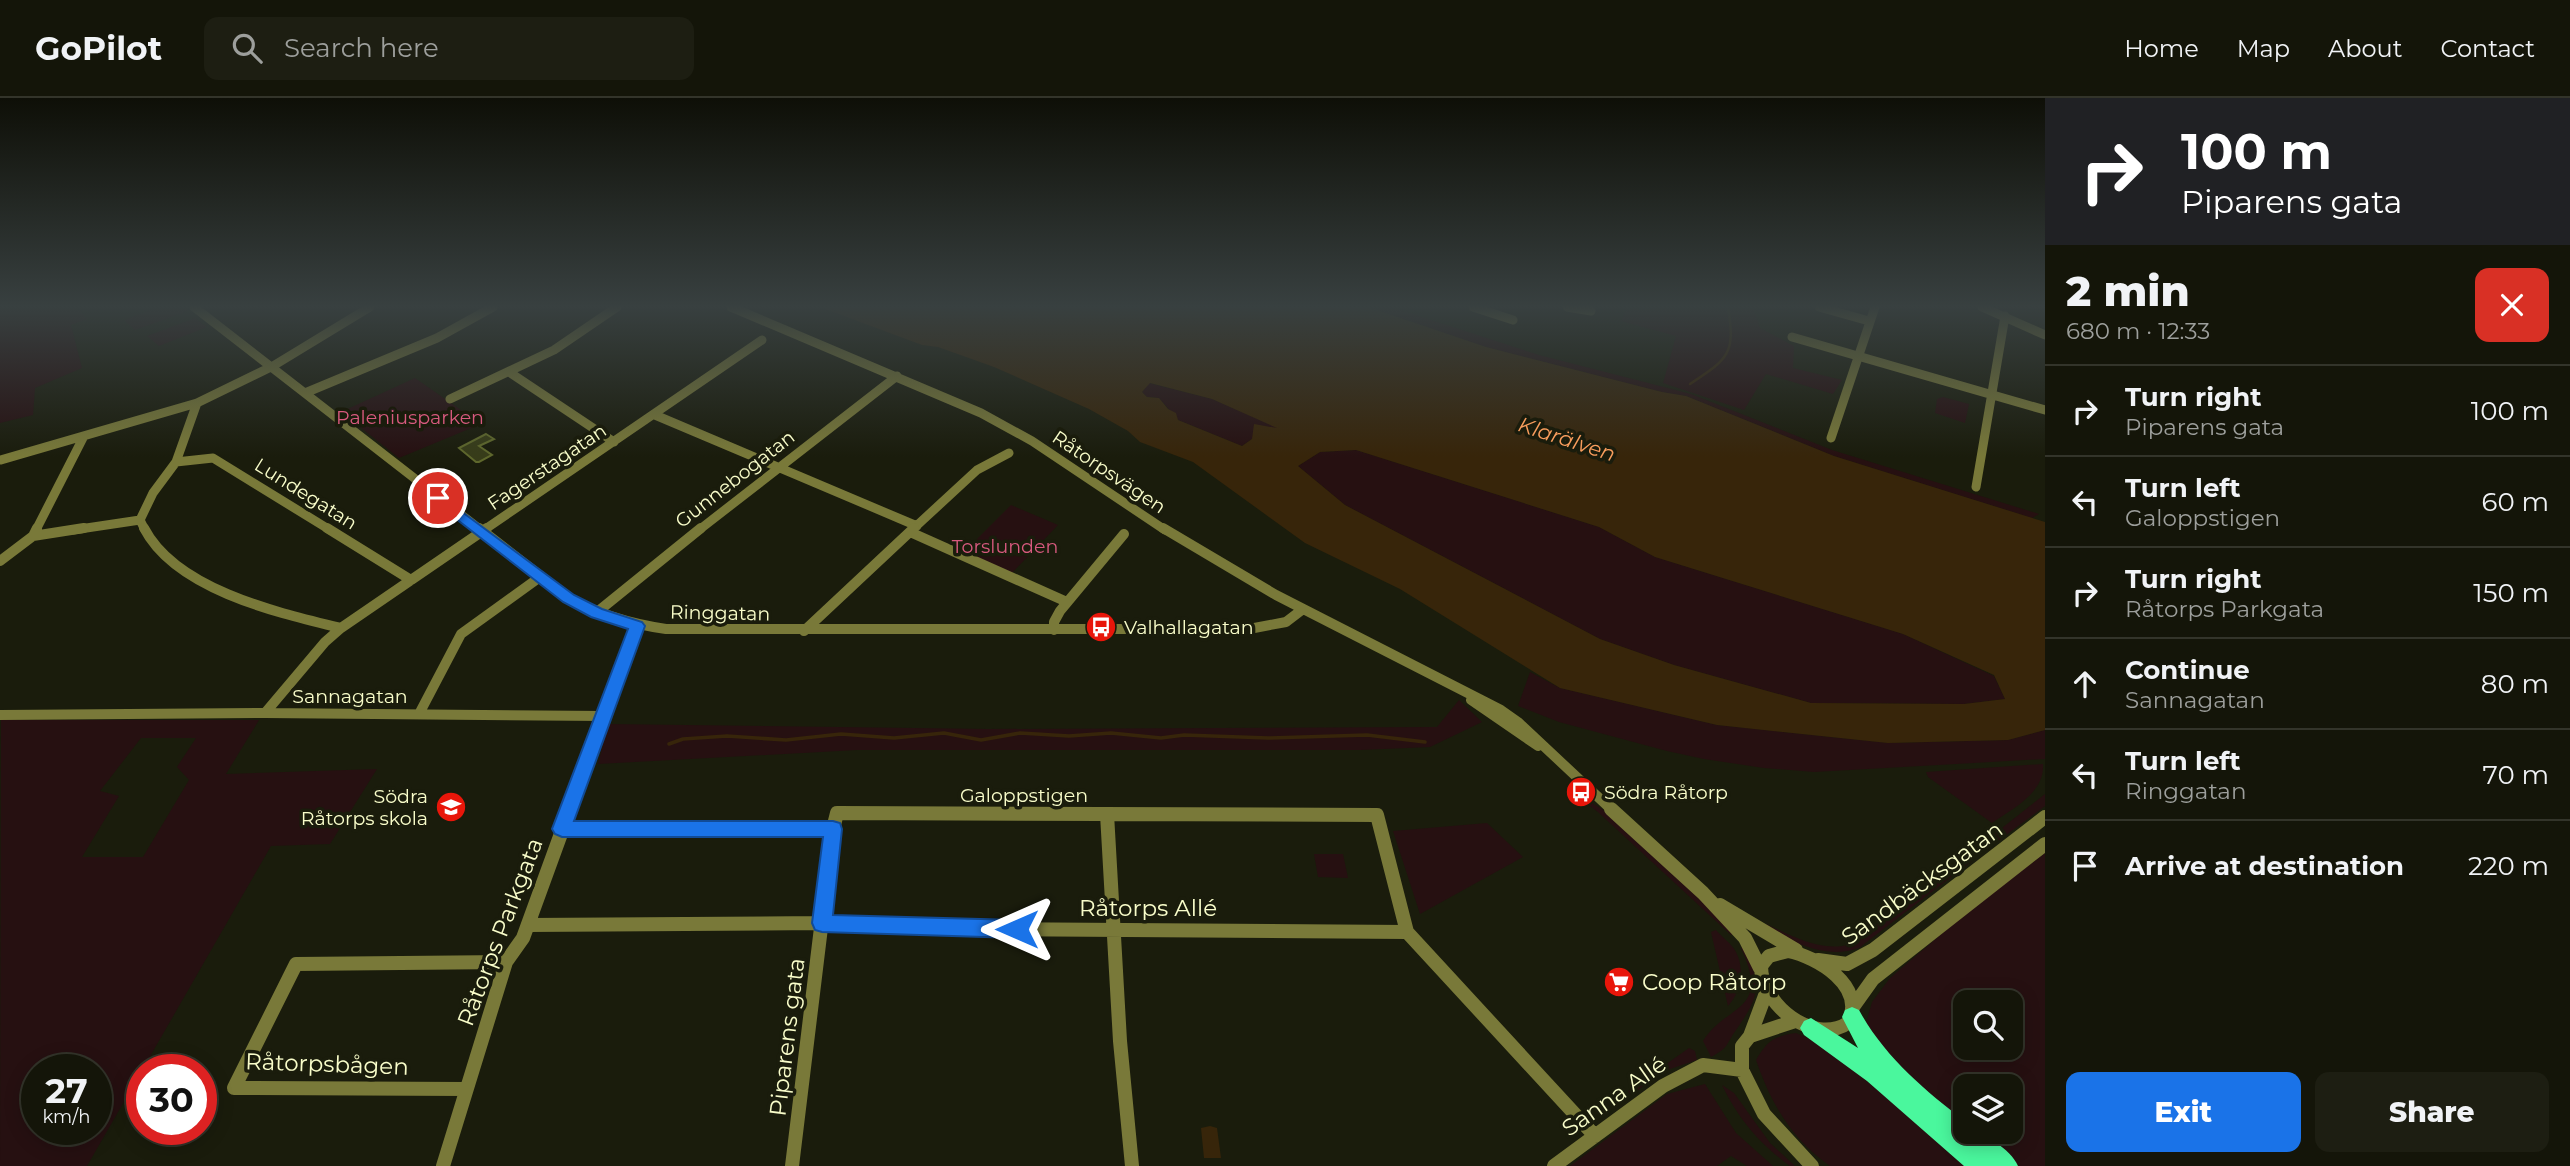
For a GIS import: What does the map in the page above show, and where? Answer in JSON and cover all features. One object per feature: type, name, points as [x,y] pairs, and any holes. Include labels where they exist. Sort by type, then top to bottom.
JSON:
[{"type":"highway","points":[[1852,1012],[1864,1044],[1885,1067],[2006,1166]]},
{"type":"highway","points":[[1803,1024],[1875,1073],[1981,1166]]},
{"type":"street","name":"Ringgatan","points":[[261,357],[569,598],[596,613],[637,626],[701,631],[1249,629],[1286,622],[1303,609]]},
{"type":"street","points":[[1,460],[197,402],[288,357]]},
{"type":"street","points":[[305,393],[392,357]]},
{"type":"street","points":[[450,400],[540,357]]},
{"type":"street","name":"Fagerstagatan","points":[[265,713],[325,642],[341,628],[738,357]]},
{"type":"street","name":"Råtorpsvägen","points":[[851,357],[1006,426],[1174,536],[1303,609],[1456,689],[1515,733],[1544,749],[1703,893]]},
{"type":"street","points":[[1831,438],[1860,357],[2045,410]]},
{"type":"street","points":[[1976,487],[1997,357]]},
{"type":"street","points":[[509,372],[614,442]]},
{"type":"street","name":"Gunnebogatan","points":[[596,613],[897,376]]},
{"type":"street","points":[[197,402],[176,462],[153,493],[140,520],[144,534],[161,552],[188,572],[226,593],[294,617],[341,628]]},
{"type":"street","points":[[656,415],[779,467],[1067,602]]},
{"type":"street","points":[[0,561],[33,536],[84,436]]},
{"type":"street","points":[[804,631],[976,470],[1009,453]]},
{"type":"street","name":"Lundegatan","points":[[176,462],[213,458],[411,580]]},
{"type":"street","points":[[33,536],[140,520]]},
{"type":"street","points":[[1054,630],[1056,617],[1124,534]]},
{"type":"street","points":[[419,714],[461,634],[540,577]]},
{"type":"street","points":[[604,716],[637,626]]},
{"type":"street","name":"Sannagatan","points":[[0,715],[265,713],[604,716]]},
{"type":"street","name":"Råtorps Parkgata","points":[[443,1166],[506,962],[523,938],[604,716]]},
{"type":"street","name":"Galoppstigen","points":[[833,829],[837,813],[1377,815],[1407,932]]},
{"type":"street","points":[[1107,814],[1120,1041],[1132,1166]]},
{"type":"street","name":"Sandbäcksgatan","points":[[1818,960],[1847,964],[1873,950],[2045,817]]},
{"type":"street","points":[[562,829],[833,829]]},
{"type":"street","name":"Piparens gata","points":[[792,1166],[833,829]]},
{"type":"street","name":"Sandbäcksgatan","points":[[1852,1012],[1874,979],[2045,844]]},
{"type":"street","points":[[1703,893],[1756,929],[1818,960],[1843,981],[1850,994],[1852,1012],[1837,1029],[1803,1024],[1783,1013],[1766,993],[1760,980],[1760,968],[1765,958],[1775,953],[1803,954]]},
{"type":"street","points":[[1703,893],[1745,938],[1760,968]]},
{"type":"street","name":"Råtorps Allé","points":[[528,925],[822,923],[970,929],[1407,932]]},
{"type":"street","points":[[1407,932],[1595,1136]]},
{"type":"street","name":"Råtorpsbågen","points":[[466,1089],[234,1088],[296,964],[506,962]]},
{"type":"street","points":[[1766,993],[1750,1036],[1742,1046],[1742,1070],[1764,1114],[1812,1166]]},
{"type":"street","points":[[1750,1036],[1803,1024]]},
{"type":"street","name":"Sanna Allé","points":[[1554,1166],[1663,1086],[1703,1065],[1742,1070]]},
{"type":"green space","points":[[0,357],[79,357],[82,368],[35,388],[33,415],[0,423]]},
{"type":"green space","points":[[1524,357],[1546,357],[1691,394],[1832,450],[2039,514],[2032,518],[1834,456],[1686,396]]},
{"type":"green space","points":[[1670,357],[1794,357],[1793,368],[1842,380],[1833,394],[1766,374],[1744,410],[1663,383]]},
{"type":"green space","name":"Paleniusparken","points":[[415,378],[481,424],[399,458],[341,412]]},
{"type":"green space","points":[[1149,383],[1212,399],[1281,429],[1252,439],[1242,446],[1178,420],[1159,398],[1147,397],[1142,392]]},
{"type":"green space","points":[[1943,397],[1969,404],[1965,423],[1935,413],[1937,399]]},
{"type":"green space","points":[[1356,450],[1599,527],[1655,557],[1903,634],[1994,676],[2005,699],[1964,704],[1811,703],[1674,665],[1600,639],[1345,505],[1298,466],[1320,452]]},
{"type":"green space","name":"Torslunden","points":[[1011,505],[1058,525],[1010,575],[962,554]]},
{"type":"green space","points":[[1530,672],[1560,688],[1717,725],[1889,743],[2008,740],[2045,730],[2045,759],[1814,772],[1704,759],[1559,722],[1518,706]]},
{"type":"green space","points":[[1459,700],[1482,722],[1430,747],[1361,750],[857,750],[598,764],[608,724],[988,729],[1437,727]]},
{"type":"green space","points":[[1,720],[259,720],[226,774],[377,769],[330,844],[271,846],[151,1054],[126,1054],[126,1098],[112,1123],[112,1054],[21,1054],[21,1145],[99,1145],[87,1166],[0,1166]],"holes":[[[141,738],[196,738],[177,767],[189,780],[143,857],[82,857],[119,796],[100,791]]]},
{"type":"green space","points":[[2043,764],[2039,783],[2033,792],[1992,823],[1928,777],[1926,772]]},
{"type":"green space","points":[[2045,794],[2045,806],[1994,844],[1975,840],[1993,835]]},
{"type":"green space","points":[[1582,797],[1602,809],[1736,932],[1731,935],[1598,812],[1579,798]]},
{"type":"green space","points":[[1487,823],[1523,857],[1420,914],[1393,831]]},
{"type":"green space","points":[[1968,845],[1972,861],[1859,948],[1822,951],[1764,928],[1766,924],[1818,945],[1851,944],[1960,859]]},
{"type":"green space","points":[[2045,853],[2045,1166],[2020,1166],[1991,1144],[2023,1144],[2023,1074],[1953,1074],[1953,1114],[1880,1053],[1866,1023],[1872,1002],[1890,978],[1967,912]]},
{"type":"green space","points":[[1314,854],[1343,854],[1348,878],[1318,877]]},
{"type":"green space","points":[[1716,930],[1734,949],[1739,959],[1739,987],[1728,1006],[1711,932]]},
{"type":"green space","points":[[1745,945],[1756,980],[1754,998],[1726,1045],[1711,1057],[1703,1041],[1742,1005],[1748,996],[1751,985],[1749,969],[1741,948]]},
{"type":"green space","points":[[1796,1033],[1844,1059],[1866,1075],[1969,1166],[1830,1166],[1793,1132],[1768,1091],[1756,1060],[1772,1040]]},
{"type":"green space","points":[[1689,1048],[1695,1051],[1697,1060],[1664,1071],[1631,1095],[1628,1091]]},
{"type":"green space","points":[[1705,1084],[1736,1133],[1773,1166],[1747,1166],[1731,1156],[1717,1166],[1570,1166],[1667,1094]]},
{"type":"green space","points":[[1722,1085],[1734,1093],[1770,1143],[1795,1166],[1790,1166],[1759,1139],[1735,1109]]},
{"type":"water","name":"Klarälven","points":[[966,357],[1524,357],[1686,396],[1834,456],[2045,522],[2045,730],[2008,740],[1888,743],[1717,725],[1560,688],[1400,589],[1305,543],[1193,462],[1140,442],[1128,431],[1089,409]],"holes":[[[1150,383],[1212,399],[1277,428],[1254,424],[1252,439],[1242,446],[1178,420],[1176,413],[1168,409],[1159,398],[1147,397],[1142,392]],[[1356,450],[1599,527],[1655,557],[1903,634],[1994,675],[2005,699],[1964,704],[1811,703],[1674,665],[1600,639],[1345,505],[1298,466],[1320,452]]]},
{"type":"water","points":[[1201,1128],[1217,1128],[1221,1158],[1204,1158]]},
{"type":"building","points":[[486,434],[494,439],[479,446],[492,455],[479,462],[459,448]]},
{"type":"waterway","points":[[1690,384],[1724,357]]},
{"type":"waterway","points":[[669,744],[683,739],[727,736],[786,740],[841,734],[894,738],[944,733],[981,740],[1020,733],[1069,736],[1111,733],[1161,738],[1184,735],[1268,738],[1367,735],[1425,742]]},
{"type":"place","name":"Valhallagatan","points":[[1101,627]]},
{"type":"place","name":"Södra Råtorp","points":[[1581,792]]},
{"type":"place","name":"Södra Råtorps skola","points":[[451,807]]},
{"type":"place","name":"Coop Råtorp","points":[[1619,982]]},
{"type":"route","points":[[438,498],[569,598],[596,613],[637,626],[627,647],[562,829],[833,829],[822,923],[1017,929]]}]
